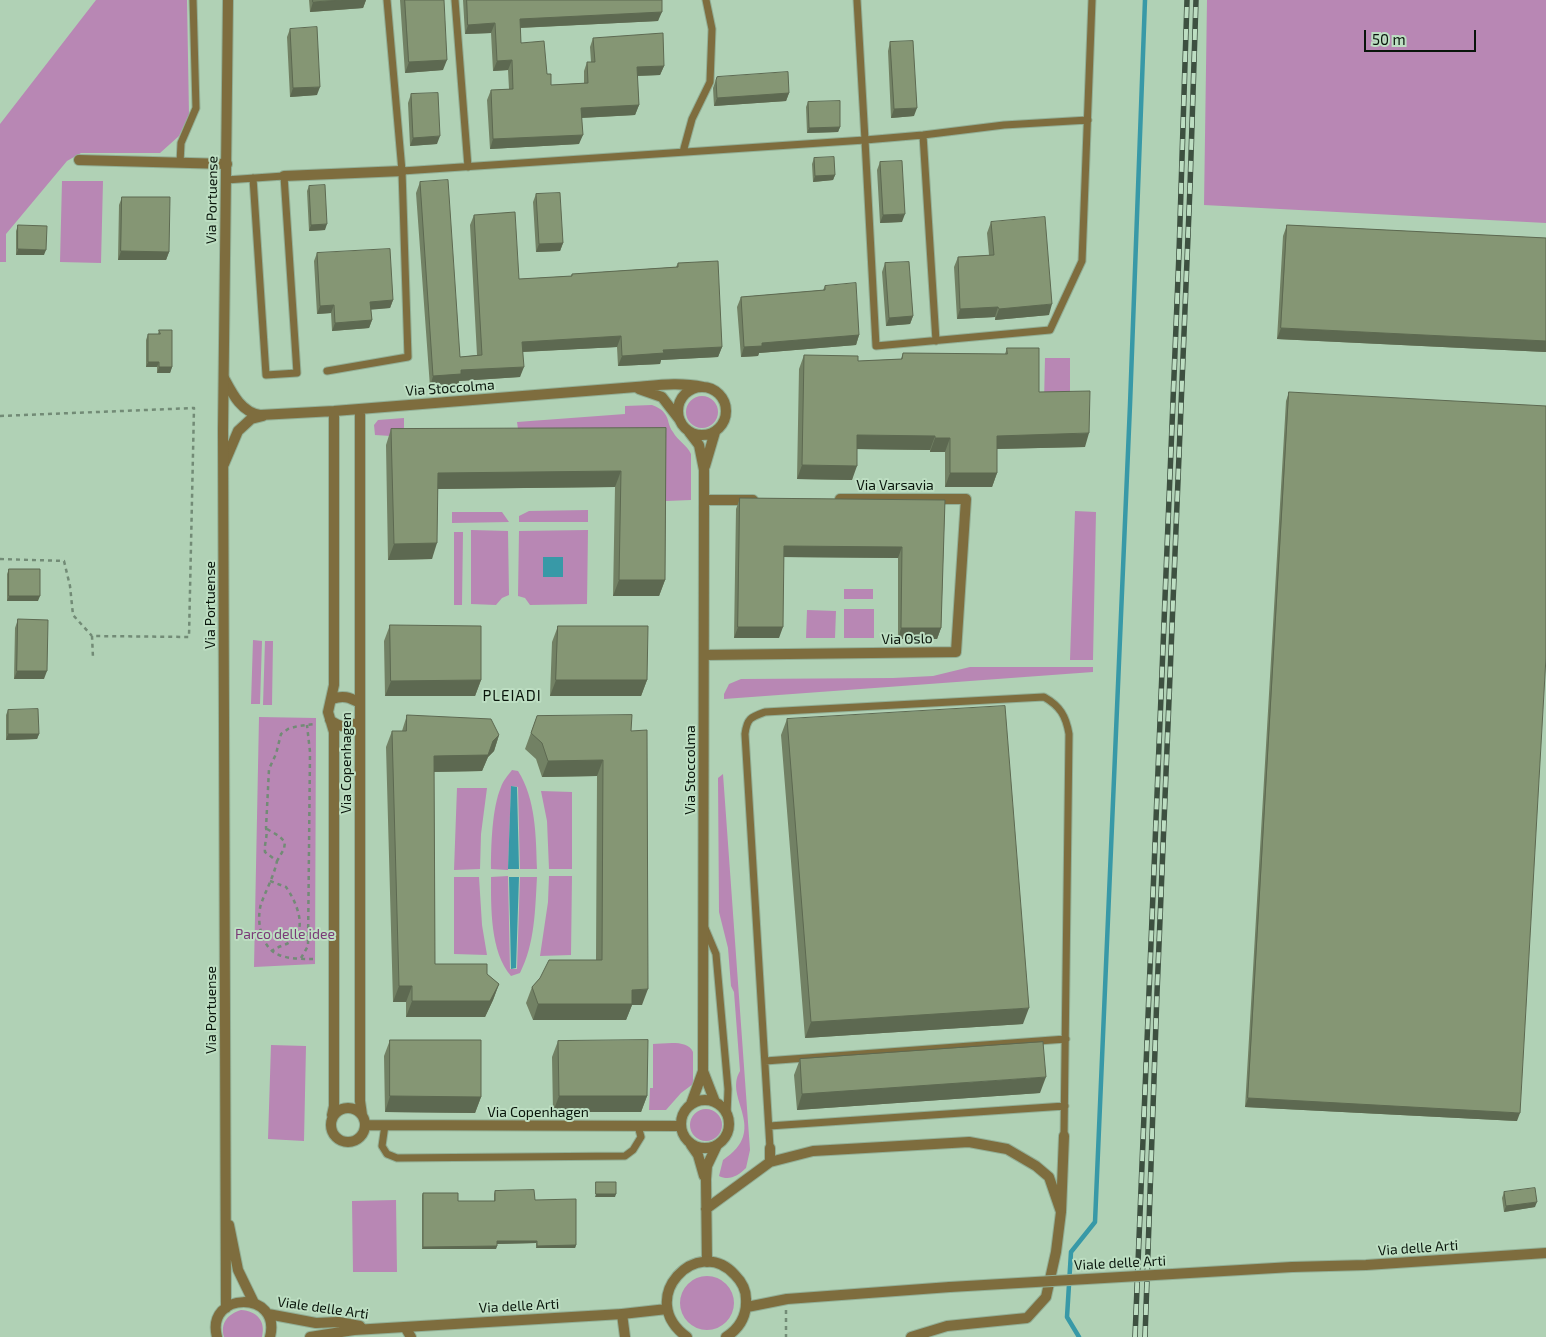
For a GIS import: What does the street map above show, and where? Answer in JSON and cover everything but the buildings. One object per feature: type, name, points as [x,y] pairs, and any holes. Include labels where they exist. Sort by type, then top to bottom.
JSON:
[{"type":"street","name":"Via Portuense","points":[[226,1308],[224,378],[228,0]]},
{"type":"street","points":[[79,160],[227,164]]},
{"type":"street","points":[[284,176],[402,171]]},
{"type":"street","name":"Via Stoccolma","points":[[224,378],[234,396],[246,409],[252,414],[267,415],[360,410],[636,388],[673,383],[703,387]]},
{"type":"street","points":[[703,387],[717,392],[723,398],[726,405],[725,420],[721,427],[715,432],[702,436],[689,432],[683,426],[679,419],[678,411],[683,397],[688,391],[703,387]]},
{"type":"street","name":"Via Stoccolma","points":[[636,388],[662,396],[679,419]]},
{"type":"street","name":"Via Copenhagen","points":[[360,410],[360,1101],[364,1120],[385,1125],[680,1126]]},
{"type":"street","name":"Via Copenhagen","points":[[332,1115],[334,1106],[334,732],[328,712],[334,685],[334,412]]},
{"type":"street","name":"Via Stoccolma","points":[[224,468],[226,456],[238,431],[251,419],[267,415]]},
{"type":"street","name":"Via Stoccolma","points":[[689,432],[699,445],[704,470],[703,1071],[691,1104]]},
{"type":"street","name":"Via Stoccolma","points":[[704,470],[715,432]]},
{"type":"street","name":"Via Varsavia","points":[[832,499],[966,499]]},
{"type":"street","name":"Via Oslo","points":[[704,655],[956,652],[966,499]]},
{"type":"street","points":[[704,500],[763,500]]},
{"type":"street","points":[[332,699],[341,696],[350,697],[360,703]]},
{"type":"street","points":[[330,720],[338,726],[348,727],[360,722]]},
{"type":"street","name":"Via Stoccolma","points":[[703,1071],[715,1102]]},
{"type":"street","points":[[707,1262],[707,1166],[717,1145],[725,1138],[729,1121],[723,1108],[715,1102],[705,1100],[691,1104],[681,1117],[680,1126],[685,1139],[698,1148],[717,1145]]},
{"type":"street","points":[[344,1108],[356,1110],[364,1120],[363,1134],[353,1142],[340,1141],[332,1132],[332,1115],[344,1108]]},
{"type":"street","points":[[911,1337],[947,1326],[1028,1318],[1046,1297],[1056,1252],[1061,1212],[1064,1136]]},
{"type":"street","points":[[706,1209],[770,1162],[813,1151],[969,1142],[1006,1149],[1036,1166],[1049,1177],[1061,1212]]},
{"type":"street","points":[[692,1145],[698,1155],[706,1179]]},
{"type":"street","points":[[770,1148],[770,1162]]},
{"type":"street","name":"Via Portuense","points":[[226,1210],[238,1270],[254,1303]]},
{"type":"street","name":"Via delle Arti","points":[[1292,1267],[1366,1265],[1546,1253]]},
{"type":"street","points":[[687,1337],[678,1331],[671,1321],[667,1309],[670,1286],[684,1268],[707,1262],[720,1264],[732,1271],[741,1281],[746,1293],[744,1317],[739,1325],[726,1337]]},
{"type":"street","name":"Viale delle Arti","points":[[788,1299],[950,1287],[1292,1267]]},
{"type":"street","points":[[746,1307],[788,1299]]},
{"type":"street","points":[[217,1337],[216,1326],[218,1318],[226,1308],[237,1302],[246,1301],[254,1303],[268,1314],[271,1323],[270,1337]]},
{"type":"street","name":"Via delle Arti","points":[[374,1329],[622,1314],[667,1309]]},
{"type":"street","name":"Viale delle Arti","points":[[268,1314],[316,1323],[338,1322],[374,1329]]},
{"type":"street","points":[[622,1314],[625,1337]]},
{"type":"street","points":[[405,1327],[411,1337]]},
{"type":"street","name":"Viale delle Arti","points":[[310,1337],[342,1331],[374,1329]]},
{"type":"lane","points":[[180,164],[181,143],[196,108],[193,0]]},
{"type":"lane","points":[[327,371],[408,357],[402,171],[387,0]]},
{"type":"lane","points":[[455,0],[468,166]]},
{"type":"lane","points":[[683,152],[692,119],[710,82],[712,29],[706,0]]},
{"type":"lane","points":[[857,0],[876,346],[1050,330],[1082,261],[1092,0]]},
{"type":"lane","points":[[402,171],[865,140],[1004,125],[1088,120]]},
{"type":"lane","points":[[924,135],[936,341]]},
{"type":"lane","points":[[226,180],[253,178],[284,176],[297,373],[266,375],[253,178]]},
{"type":"lane","points":[[770,1148],[745,734],[746,725],[752,716],[765,712],[1044,697],[1054,702],[1062,710],[1069,734],[1064,1136]]},
{"type":"lane","points":[[704,924],[716,954],[728,1089],[727,1115]]},
{"type":"lane","points":[[765,1061],[1066,1039]]},
{"type":"lane","points":[[768,1126],[1065,1106]]},
{"type":"lane","points":[[385,1125],[382,1146],[387,1154],[397,1158],[625,1156],[633,1150],[642,1137],[638,1126]]},
{"type":"path","points":[[0,416],[194,408],[189,637],[92,636]]},
{"type":"path","points":[[0,559],[64,561],[70,586],[73,614],[92,636],[93,658]]},
{"type":"path","points":[[277,861],[265,852],[264,844],[268,837],[266,828],[269,769],[276,754],[281,734],[288,729],[315,724]]},
{"type":"path","points":[[300,959],[308,946],[310,752],[307,725]]},
{"type":"path","points":[[266,828],[285,842],[284,849],[277,861],[260,907],[260,932],[267,945],[278,955],[313,960]]},
{"type":"path","points":[[270,881],[286,887],[296,905],[300,921],[297,936],[291,942],[272,951]]},
{"type":"path","points":[[786,1337],[788,1299]]},
{"type":"green space","points":[[96,0],[187,0],[189,115],[179,136],[160,153],[81,153],[67,161],[6,234],[6,262],[0,262],[0,124]]},
{"type":"green space","points":[[1207,0],[1546,0],[1546,223],[1204,205]]},
{"type":"green space","points":[[62,181],[103,181],[101,263],[60,262]]},
{"type":"green space","points":[[1045,358],[1070,358],[1070,402],[1044,402]]},
{"type":"green space","points":[[702,396],[708,397],[713,401],[717,406],[717,418],[713,423],[708,427],[702,428],[696,427],[691,423],[687,418],[686,412],[687,406],[691,401],[696,397]]},
{"type":"green space","points":[[652,405],[664,412],[671,430],[691,454],[691,500],[666,501],[666,433],[650,431],[650,428],[518,429],[517,422],[625,414],[625,406]]},
{"type":"green space","points":[[404,418],[404,428],[391,436],[375,435],[374,425],[378,420]]},
{"type":"green space","points":[[588,510],[588,522],[519,522],[519,516],[529,511]]},
{"type":"green space","points":[[1075,511],[1096,512],[1093,660],[1070,660]]},
{"type":"green space","points":[[452,512],[502,512],[509,522],[452,523]]},
{"type":"green space","points":[[471,530],[508,531],[509,595],[502,598],[496,605],[471,604]]},
{"type":"green space","points":[[588,530],[587,604],[530,605],[525,598],[518,596],[519,531]]},
{"type":"green space","points":[[454,532],[463,532],[462,605],[454,605]]},
{"type":"green space","points":[[844,589],[873,589],[873,599],[844,599]]},
{"type":"green space","points":[[844,609],[874,609],[874,638],[844,638]]},
{"type":"green space","points":[[807,610],[836,611],[835,638],[806,638]]},
{"type":"green space","points":[[253,640],[262,641],[260,704],[251,704]]},
{"type":"green space","points":[[265,641],[273,641],[272,705],[263,705]]},
{"type":"green space","points":[[970,667],[1093,667],[1093,672],[724,699],[724,694],[729,684],[741,679],[933,676]]},
{"type":"green space","name":"Parco delle idee","points":[[259,717],[316,718],[315,964],[254,967]]},
{"type":"green space","points":[[512,770],[518,771],[532,806],[537,869],[520,869],[518,787],[511,786],[508,870],[491,869],[496,805],[502,785]]},
{"type":"green space","points":[[723,774],[750,1150],[746,1168],[730,1178],[719,1176],[723,1160],[737,1148],[743,1137],[745,1126],[736,1082],[740,1071],[734,992],[731,986],[728,948],[719,912],[718,778]]},
{"type":"green space","points":[[457,788],[487,788],[481,834],[480,869],[454,870]]},
{"type":"green space","points":[[541,791],[572,792],[572,869],[549,869],[547,821]]},
{"type":"green space","points":[[508,876],[510,969],[517,969],[520,877],[537,877],[536,902],[529,950],[520,973],[511,976],[504,966],[495,942],[491,902],[491,877]]},
{"type":"green space","points":[[549,876],[572,876],[571,955],[540,956],[548,902]]},
{"type":"green space","points":[[454,877],[479,877],[482,925],[487,955],[454,954]]},
{"type":"green space","points":[[653,1044],[686,1045],[693,1052],[693,1084],[681,1093],[666,1110],[649,1110],[650,1088],[653,1088]]},
{"type":"green space","points":[[271,1045],[306,1046],[304,1141],[268,1139]]},
{"type":"green space","points":[[706,1109],[712,1110],[717,1114],[721,1119],[721,1131],[717,1136],[712,1140],[706,1141],[700,1140],[695,1136],[691,1131],[690,1125],[691,1119],[695,1114],[700,1110]]},
{"type":"green space","points":[[396,1200],[397,1272],[353,1272],[352,1201]]},
{"type":"green space","points":[[702,1276],[712,1276],[722,1280],[730,1288],[734,1303],[730,1318],[722,1326],[712,1330],[702,1330],[692,1326],[684,1318],[680,1308],[680,1298],[684,1288],[692,1280]]},
{"type":"green space","points":[[241,1310],[252,1312],[259,1318],[263,1326],[262,1337],[224,1337],[224,1323],[232,1314]]},
{"type":"water","points":[[543,557],[563,557],[563,577],[543,577]]},
{"type":"water","points":[[511,786],[517,787],[519,869],[508,869]]},
{"type":"water","points":[[509,877],[519,877],[516,968],[511,969]]},
{"type":"waterway","points":[[1079,1337],[1067,1317],[1071,1252],[1095,1222],[1130,405],[1145,0]]},
{"type":"railway","points":[[1135,1337],[1179,253],[1187,0]]},
{"type":"railway","points":[[1145,1337],[1196,0]]},
{"type":"district","name":"PLEIADI","points":[[512,696]]}]
